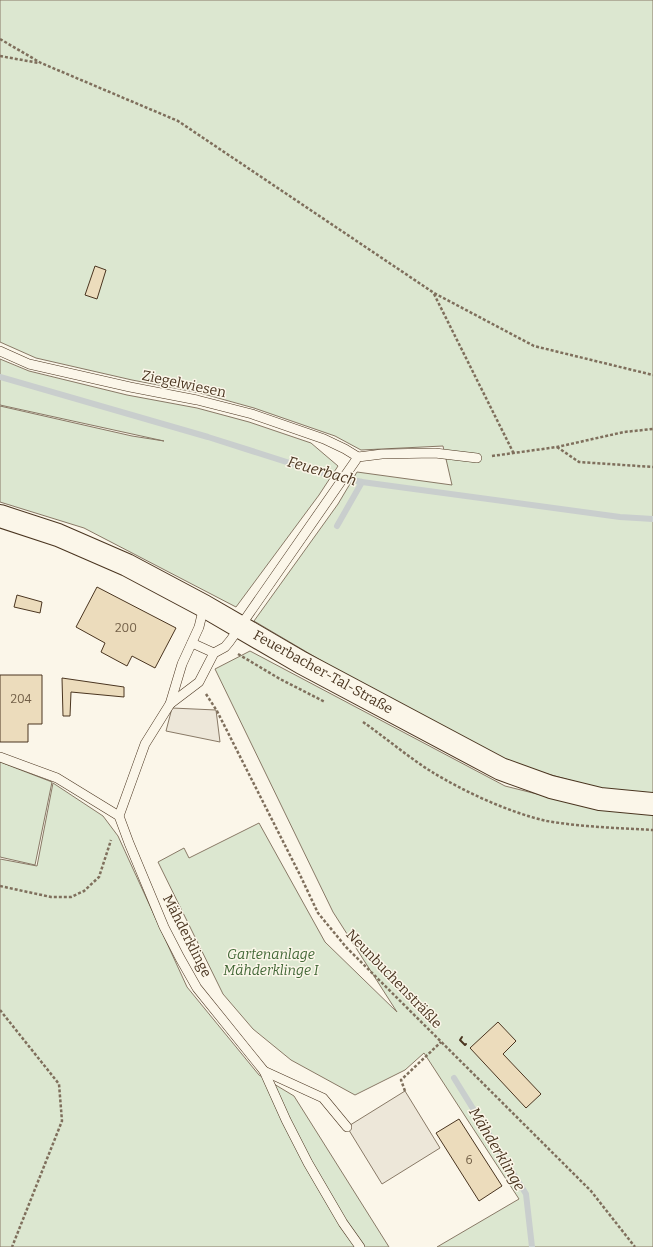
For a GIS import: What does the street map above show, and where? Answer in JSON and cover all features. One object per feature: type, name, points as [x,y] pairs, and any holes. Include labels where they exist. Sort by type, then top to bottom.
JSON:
[{"type":"main road","name":"Feuerbacher-Tal-Straße","points":[[0,516],[58,535],[127,565],[240,626],[302,663],[501,769],[551,787],[600,799],[653,804]]},
{"type":"lane","name":"Ziegelwiesen","points":[[0,351],[29,364],[130,387],[197,400],[252,414],[324,439],[358,457]]},
{"type":"lane","points":[[170,704],[199,682],[214,653],[225,647],[230,641],[358,457],[382,454],[435,453],[477,458]]},
{"type":"lane","points":[[0,757],[57,778],[119,816],[145,744],[170,704],[182,664],[199,627],[204,606]]},
{"type":"lane","points":[[192,643],[214,653]]},
{"type":"lane","name":"Mähderklinge","points":[[119,816],[161,920],[180,958],[197,988],[264,1071],[286,1120],[308,1163],[343,1223],[360,1247]]},
{"type":"lane","points":[[264,1071],[323,1098],[346,1127]]},
{"type":"path","points":[[0,39],[41,63],[178,121],[434,293],[534,346],[653,375]]},
{"type":"path","points":[[0,56],[41,63]]},
{"type":"path","points":[[434,293],[514,454]]},
{"type":"path","points":[[477,458],[557,447],[624,432],[653,429]]},
{"type":"path","points":[[557,447],[579,462],[653,467]]},
{"type":"path","name":"Neunbuchensträßle","points":[[199,682],[217,711],[318,913],[346,947],[591,1191],[635,1247]]},
{"type":"path","points":[[0,886],[51,897],[71,897],[84,891],[99,877],[119,816]]},
{"type":"path","points":[[0,1010],[59,1084],[62,1121],[12,1247]]},
{"type":"path","points":[[405,1091],[401,1080],[441,1042]]},
{"type":"green space","points":[[0,0],[653,0],[653,793],[602,789],[515,765],[344,674],[254,621],[338,504],[357,472],[452,485],[443,446],[361,450],[335,436],[254,408],[200,393],[132,380],[36,358],[0,342]]},
{"type":"green space","points":[[0,359],[29,371],[127,395],[197,408],[249,422],[311,443],[338,466],[319,495],[236,607],[84,528],[0,502],[0,406],[132,436],[164,441],[0,405]]},
{"type":"green space","name":"Gartenanlage Mähderklinge I","points":[[250,651],[505,786],[597,809],[653,813],[653,1247],[437,1247],[519,1199],[424,1053],[405,1070],[355,1095],[291,1060],[253,1029],[223,994],[158,862],[184,848],[189,858],[259,823],[325,942],[397,1012],[333,912],[215,669]]},
{"type":"green space","points":[[0,762],[52,782],[35,865],[0,857]]},
{"type":"green space","points":[[53,783],[103,816],[118,836],[187,987],[259,1075],[294,1096],[389,1247],[0,1247],[0,859],[37,866]]},
{"type":"shaded area","points":[[172,708],[216,710],[220,742],[166,731]]},
{"type":"shaded area","points":[[405,1091],[440,1148],[382,1184],[347,1127]]},
{"type":"building","points":[[95,266],[106,270],[97,299],[85,295]]},
{"type":"building","points":[[97,587],[176,628],[155,668],[132,656],[127,666],[101,652],[105,643],[76,627]]},
{"type":"building","points":[[17,595],[42,602],[40,613],[14,607]]},
{"type":"building","points":[[0,675],[42,675],[42,724],[28,724],[28,742],[0,742]]},
{"type":"building","points":[[62,678],[124,687],[124,697],[71,692],[70,716],[63,716]]},
{"type":"building","points":[[498,1022],[516,1041],[503,1054],[541,1094],[526,1108],[470,1048]]},
{"type":"building","points":[[459,1119],[502,1186],[479,1201],[436,1133]]},
{"type":"waterway","name":"Feuerbach","points":[[0,377],[208,437],[318,472],[362,482],[620,517],[653,519]]},
{"type":"waterway","points":[[337,526],[362,482]]},
{"type":"waterway","name":"Mähderklinge","points":[[454,1078],[526,1194],[532,1247]]},
{"type":"wall","points":[[462,1037],[460,1040],[465,1045],[466,1044]]}]
